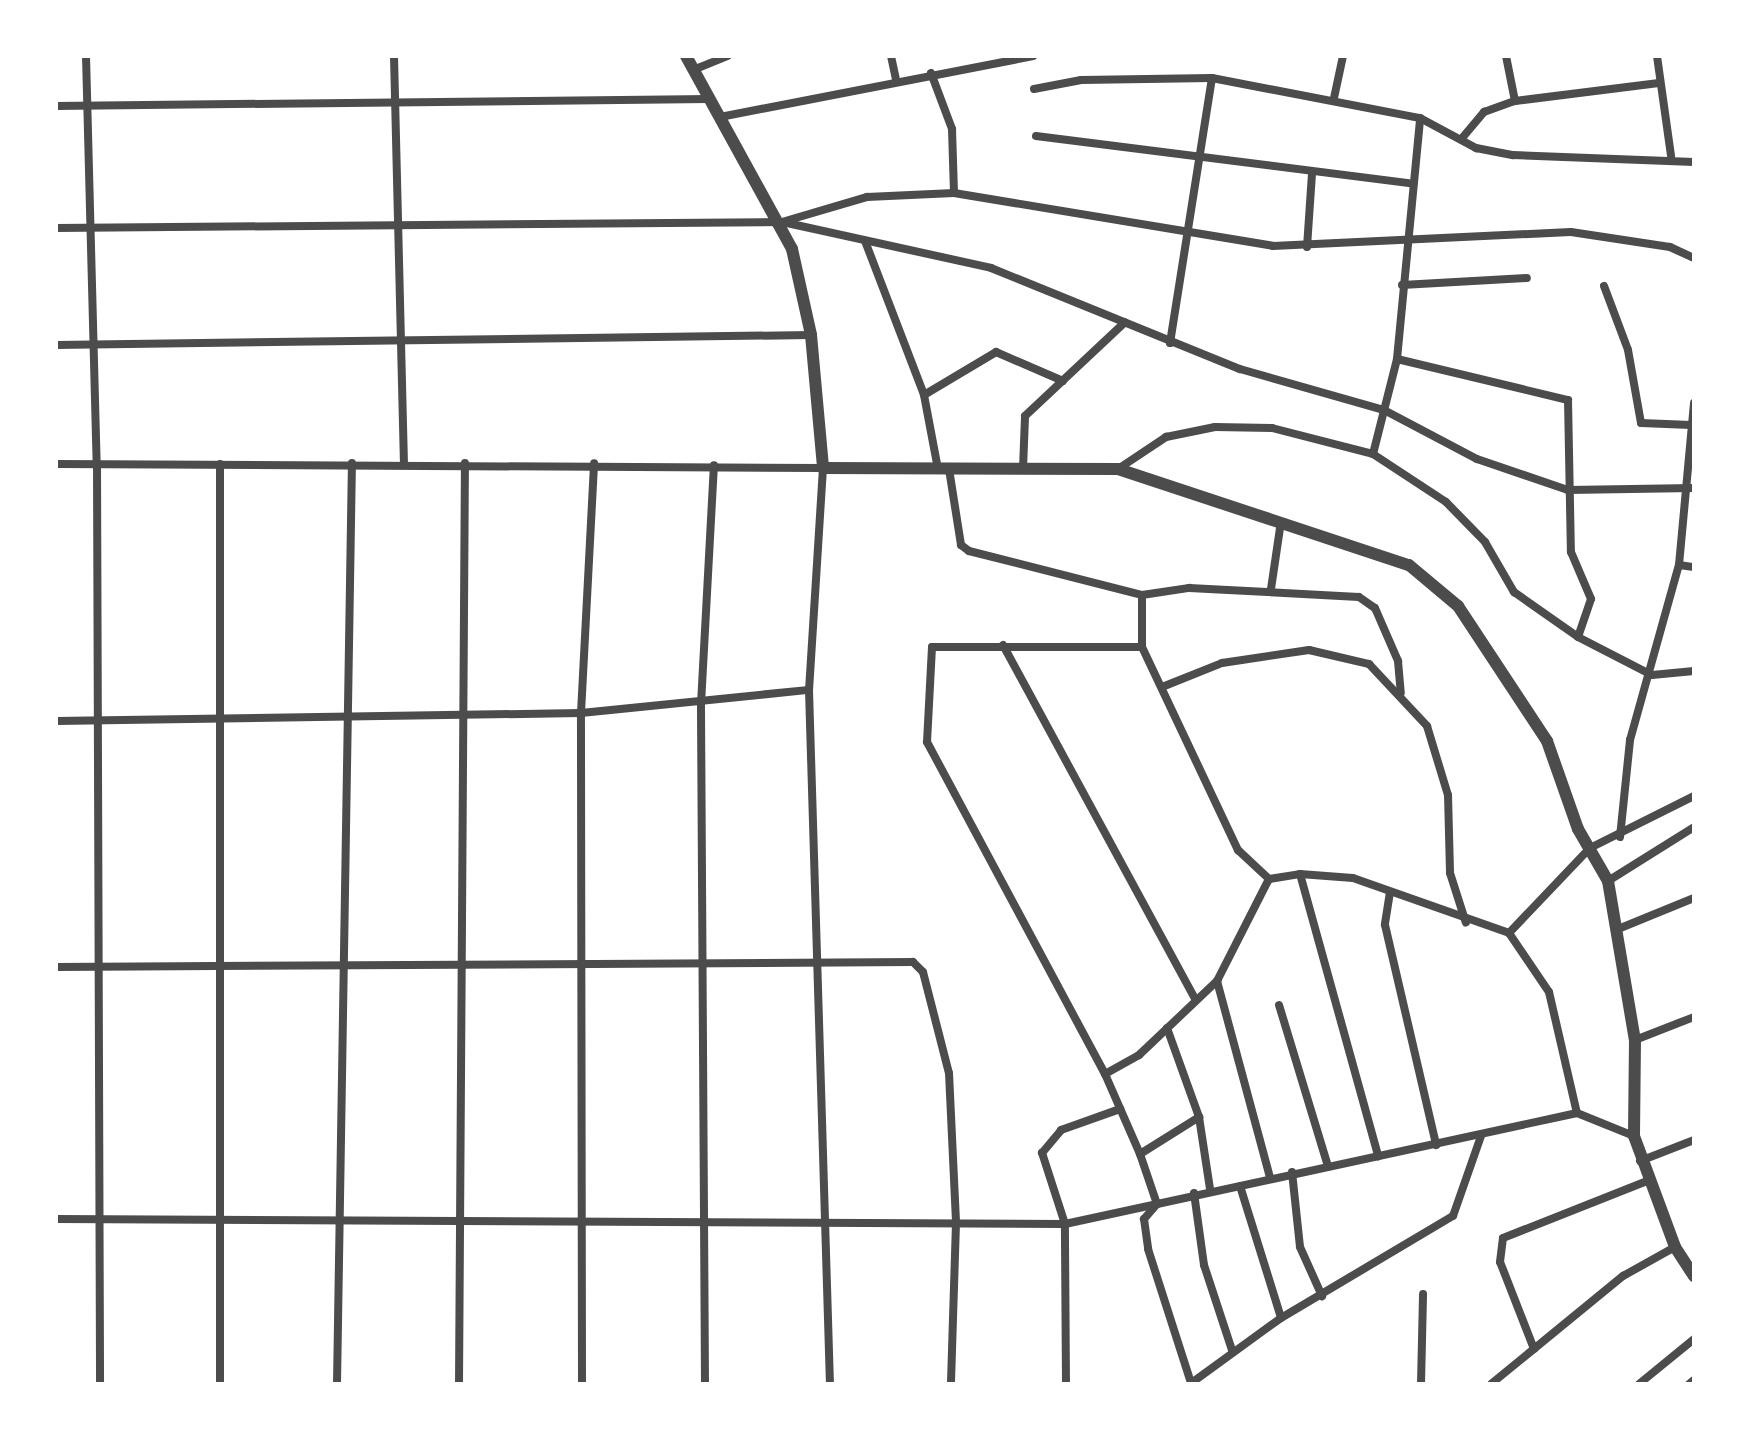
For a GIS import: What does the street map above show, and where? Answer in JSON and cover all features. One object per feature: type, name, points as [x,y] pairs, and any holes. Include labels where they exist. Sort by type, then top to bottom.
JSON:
[{"type":"street","points":[[86,56],[97,464],[100,1384]]},
{"type":"street","points":[[394,56],[404,464]]},
{"type":"street","points":[[686,56],[782,222],[811,335],[823,468],[809,690],[821,959],[830,1384]]},
{"type":"street","points":[[693,70],[727,56]]},
{"type":"street","points":[[891,56],[896,79]]},
{"type":"street","points":[[720,117],[896,79],[1033,56]]},
{"type":"street","points":[[1334,98],[1343,56]]},
{"type":"street","points":[[1506,56],[1515,101]]},
{"type":"street","points":[[1657,56],[1671,156]]},
{"type":"street","points":[[931,73],[952,129],[954,193]]},
{"type":"street","points":[[1170,343],[1193,232],[1212,78]]},
{"type":"street","points":[[1034,89],[1081,80],[1212,78],[1334,98],[1420,118],[1463,137],[1476,148],[1513,155],[1671,156],[1694,162]]},
{"type":"street","points":[[1463,137],[1484,112],[1515,101],[1659,83]]},
{"type":"street","points":[[56,106],[709,99]]},
{"type":"street","points":[[1373,454],[1397,359],[1409,183],[1420,118]]},
{"type":"street","points":[[1036,136],[1202,156],[1312,174],[1409,183]]},
{"type":"street","points":[[1307,247],[1312,174]]},
{"type":"street","points":[[782,222],[867,197],[954,193],[1193,232],[1307,247],[1405,239],[1571,232],[1670,247],[1694,258]]},
{"type":"street","points":[[56,228],[782,222],[991,268],[1170,343],[1384,410],[1477,459],[1568,490],[1691,489]]},
{"type":"street","points":[[865,241],[924,395],[961,545],[969,551],[1142,595],[1271,589],[1336,591],[1375,608],[1398,661],[1401,693]]},
{"type":"street","points":[[1402,285],[1527,278]]},
{"type":"street","points":[[1604,286],[1628,350],[1641,423],[1691,425]]},
{"type":"street","points":[[1023,469],[1025,416],[1125,322]]},
{"type":"street","points":[[56,345],[401,345],[811,335]]},
{"type":"street","points":[[924,395],[996,352],[1063,381]]},
{"type":"street","points":[[1397,359],[1568,400],[1571,552],[1590,588],[1578,637]]},
{"type":"street","points":[[1620,837],[1630,740],[1652,675],[1679,565],[1691,489],[1694,403]]},
{"type":"street","points":[[1118,469],[1166,437],[1215,427],[1272,428],[1373,454],[1446,502],[1485,542],[1514,592],[1578,637],[1652,675],[1694,671]]},
{"type":"street","points":[[337,1384],[352,463]]},
{"type":"street","points":[[459,1384],[465,463]]},
{"type":"street","points":[[56,464],[594,463],[1118,469],[1280,528],[1409,565],[1458,606],[1547,741],[1590,848],[1608,881],[1635,1040],[1634,1136],[1647,1181],[1675,1247],[1694,1276]]},
{"type":"street","points":[[582,1384],[584,959],[581,713],[594,463]]},
{"type":"street","points":[[220,464],[220,1384]]},
{"type":"street","points":[[705,1384],[708,1219],[701,704],[714,465]]},
{"type":"street","points":[[1271,589],[1280,528]]},
{"type":"street","points":[[1679,565],[1694,567]]},
{"type":"street","points":[[1142,595],[1142,647],[1238,850],[1269,879]]},
{"type":"street","points":[[1142,647],[1003,645],[930,649],[927,742],[1105,1074],[1140,1154],[1157,1204]]},
{"type":"street","points":[[1003,645],[1195,998]]},
{"type":"street","points":[[1162,687],[1222,663],[1309,650],[1369,664],[1401,693],[1427,726],[1448,795],[1450,873],[1466,923]]},
{"type":"street","points":[[56,721],[581,713],[701,704],[809,690]]},
{"type":"street","points":[[1509,933],[1590,848],[1620,837],[1694,796]]},
{"type":"street","points":[[1608,881],[1694,827]]},
{"type":"street","points":[[1269,879],[1300,874],[1353,878],[1466,923],[1509,933],[1549,992],[1577,1113]]},
{"type":"street","points":[[1300,874],[1378,1156]]},
{"type":"street","points":[[1105,1074],[1167,1028],[1195,998],[1217,981],[1269,879]]},
{"type":"street","points":[[1390,892],[1385,925],[1436,1145]]},
{"type":"street","points":[[1618,929],[1694,898]]},
{"type":"street","points":[[56,967],[220,967],[584,959],[913,962],[923,972],[949,1073],[956,1223],[951,1384]]},
{"type":"street","points":[[1217,981],[1270,1178]]},
{"type":"street","points":[[1279,1005],[1328,1166]]},
{"type":"street","points":[[1635,1040],[1694,1017]]},
{"type":"street","points":[[1167,1028],[1199,1117],[1210,1189]]},
{"type":"street","points":[[1066,1384],[1065,1224],[1042,1153],[1046,1140],[1120,1109]]},
{"type":"street","points":[[56,1219],[825,1218],[1065,1224],[1210,1189],[1240,1186],[1292,1172],[1481,1136],[1577,1113],[1634,1136]]},
{"type":"street","points":[[1140,1154],[1199,1117]]},
{"type":"street","points":[[1157,1204],[1144,1219],[1148,1249],[1190,1384],[1232,1350],[1281,1318],[1453,1216],[1481,1136]]},
{"type":"street","points":[[1640,1161],[1694,1140]]},
{"type":"street","points":[[1292,1172],[1300,1247],[1322,1296]]},
{"type":"street","points":[[1534,1349],[1500,1262],[1503,1238],[1647,1181]]},
{"type":"street","points":[[1240,1186],[1281,1318]]},
{"type":"street","points":[[1194,1193],[1204,1265],[1232,1350]]},
{"type":"street","points":[[1491,1384],[1623,1276],[1675,1247]]},
{"type":"street","points":[[1420,1382],[1423,1294]]},
{"type":"street","points":[[1639,1384],[1694,1339]]},
{"type":"street","points":[[1689,1384],[1694,1380]]}]
